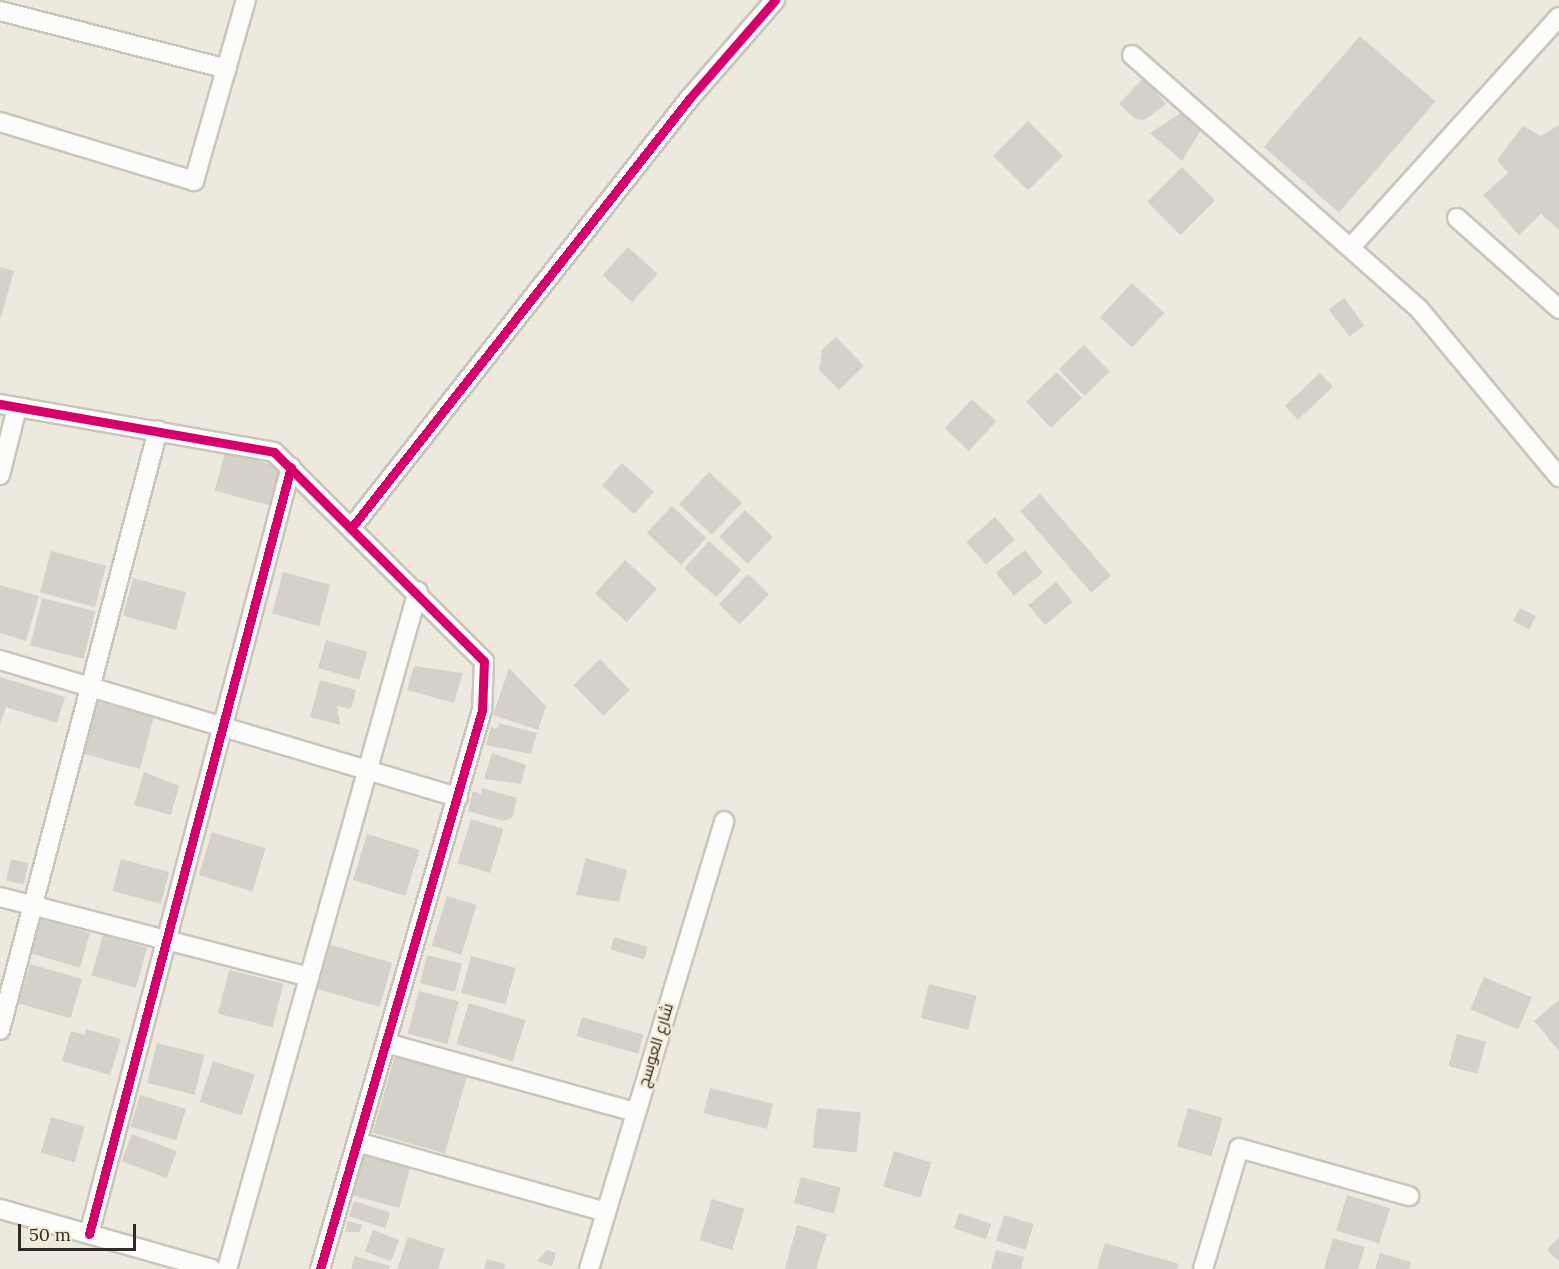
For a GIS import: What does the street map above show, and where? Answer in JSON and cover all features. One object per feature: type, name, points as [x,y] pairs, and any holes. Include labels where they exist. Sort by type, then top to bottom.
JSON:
[{"type":"street","points":[[0,122],[194,181],[246,0]]},
{"type":"street","points":[[352,527],[689,99],[775,0]]},
{"type":"street","points":[[0,12],[226,69]]},
{"type":"street","points":[[1351,247],[1559,17]]},
{"type":"street","points":[[1132,55],[1419,309],[1559,477]]},
{"type":"street","points":[[1457,219],[1559,309]]},
{"type":"street","points":[[0,475],[8,406],[265,448],[291,467],[418,591],[484,661],[486,692],[458,797],[320,1269]]},
{"type":"street","points":[[0,1030],[88,686],[158,430]]},
{"type":"street","points":[[89,1234],[291,467]]},
{"type":"street","points":[[227,1269],[418,591]]},
{"type":"street","points":[[0,660],[458,797]]},
{"type":"street","name":"شارع العوسج","points":[[589,1269],[724,822]]},
{"type":"street","points":[[0,897],[309,977]]},
{"type":"street","points":[[386,1043],[635,1112]]},
{"type":"street","points":[[357,1142],[606,1212]]},
{"type":"street","points":[[1203,1269],[1239,1148],[1409,1196]]},
{"type":"street","points":[[0,1209],[212,1269]]},
{"type":"building","points":[[1360,36],[1435,102],[1339,213],[1264,147]]},
{"type":"building","points":[[1144,77],[1166,104],[1144,120],[1135,119],[1119,104]]},
{"type":"building","points":[[1184,111],[1203,127],[1182,161],[1150,133]]},
{"type":"building","points":[[1028,121],[1063,156],[1028,190],[993,156]]},
{"type":"building","points":[[1559,125],[1559,230],[1541,214],[1519,235],[1483,195],[1508,173],[1497,160],[1523,126],[1541,136]]},
{"type":"building","points":[[1182,167],[1215,200],[1181,235],[1147,202]]},
{"type":"building","points":[[628,247],[658,274],[632,302],[603,275]]},
{"type":"building","points":[[0,267],[14,271],[1,317],[0,317]]},
{"type":"building","points":[[1132,283],[1164,313],[1132,347],[1100,317]]},
{"type":"building","points":[[1344,298],[1364,325],[1349,337],[1329,309]]},
{"type":"building","points":[[836,337],[864,366],[839,390],[819,370],[822,350]]},
{"type":"building","points":[[1084,345],[1110,372],[1085,396],[1059,369]]},
{"type":"building","points":[[1057,372],[1082,398],[1051,428],[1026,402]]},
{"type":"building","points":[[1320,373],[1333,387],[1298,420],[1285,406]]},
{"type":"building","points":[[972,399],[996,422],[969,451],[945,428]]},
{"type":"building","points":[[225,452],[281,467],[271,506],[215,491]]},
{"type":"building","points":[[622,463],[654,492],[634,514],[602,485]]},
{"type":"building","points":[[709,472],[742,503],[712,535],[679,504]]},
{"type":"building","points":[[1040,494],[1111,576],[1091,593],[1020,511]]},
{"type":"building","points":[[672,506],[706,538],[681,565],[647,533]]},
{"type":"building","points":[[745,510],[773,537],[747,564],[719,537]]},
{"type":"building","points":[[995,517],[1015,540],[986,565],[966,542]]},
{"type":"building","points":[[709,541],[741,570],[716,597],[684,568]]},
{"type":"building","points":[[1025,550],[1043,573],[1014,596],[996,573]]},
{"type":"building","points":[[51,551],[106,566],[95,607],[40,593]]},
{"type":"building","points":[[625,560],[657,589],[627,622],[595,593]]},
{"type":"building","points":[[283,572],[330,585],[319,626],[272,614]]},
{"type":"building","points":[[748,574],[769,594],[740,624],[719,604]]},
{"type":"building","points":[[133,578],[186,592],[176,630],[123,616]]},
{"type":"building","points":[[1056,582],[1073,602],[1045,625],[1028,605]]},
{"type":"building","points":[[0,585],[39,596],[26,641],[0,633]]},
{"type":"building","points":[[42,598],[95,611],[84,659],[30,646]]},
{"type":"building","points":[[1520,608],[1536,616],[1529,630],[1513,621]]},
{"type":"building","points":[[326,640],[367,652],[359,680],[318,668]]},
{"type":"building","points":[[600,659],[630,690],[603,716],[573,685]]},
{"type":"building","points":[[414,666],[463,673],[454,703],[407,690]]},
{"type":"building","points":[[509,668],[546,706],[538,730],[493,715]]},
{"type":"building","points":[[0,677],[65,697],[57,723],[6,707],[0,724]]},
{"type":"building","points":[[320,680],[356,690],[351,709],[337,706],[340,725],[310,717]]},
{"type":"building","points":[[95,701],[154,717],[140,769],[81,753]]},
{"type":"building","points":[[499,723],[537,733],[531,754],[486,745],[491,727],[497,729]]},
{"type":"building","points":[[492,753],[526,765],[521,784],[484,779]]},
{"type":"building","points":[[144,772],[179,786],[171,815],[134,805]]},
{"type":"building","points":[[482,788],[517,798],[512,818],[503,821],[468,811],[473,791],[481,794]]},
{"type":"building","points":[[471,819],[504,829],[490,873],[458,863]]},
{"type":"building","points":[[212,832],[266,848],[252,891],[199,875]]},
{"type":"building","points":[[367,834],[420,850],[406,896],[353,880]]},
{"type":"building","points":[[586,858],[627,870],[619,902],[576,895]]},
{"type":"building","points":[[11,859],[29,863],[24,884],[6,880]]},
{"type":"building","points":[[121,859],[169,872],[161,904],[112,891]]},
{"type":"building","points":[[447,896],[477,905],[461,955],[432,946]]},
{"type":"building","points":[[41,919],[90,933],[80,968],[31,954]]},
{"type":"building","points":[[103,935],[147,948],[136,988],[91,975]]},
{"type":"building","points":[[614,937],[648,947],[644,959],[610,949]]},
{"type":"building","points":[[327,944],[392,963],[380,1007],[314,988]]},
{"type":"building","points":[[427,955],[462,964],[455,992],[420,983]]},
{"type":"building","points":[[471,956],[515,968],[506,1005],[461,993]]},
{"type":"building","points":[[30,964],[82,979],[71,1018],[19,1003]]},
{"type":"building","points":[[229,970],[283,984],[272,1027],[218,1014]]},
{"type":"building","points":[[1484,977],[1532,997],[1518,1030],[1470,1009]]},
{"type":"building","points":[[929,984],[977,996],[968,1030],[921,1018]]},
{"type":"building","points":[[419,991],[459,1002],[447,1044],[408,1034]]},
{"type":"building","points":[[1559,1000],[1559,1051],[1534,1021]]},
{"type":"building","points":[[469,1003],[525,1020],[513,1061],[456,1044]]},
{"type":"building","points":[[582,1017],[644,1035],[638,1054],[576,1036]]},
{"type":"building","points":[[86,1029],[121,1039],[110,1075],[62,1061],[71,1031],[85,1035]]},
{"type":"building","points":[[1457,1034],[1486,1042],[1477,1074],[1448,1066]]},
{"type":"building","points":[[157,1043],[205,1055],[195,1095],[147,1083]]},
{"type":"building","points":[[395,1055],[467,1076],[445,1154],[373,1133]]},
{"type":"building","points":[[213,1061],[255,1075],[242,1115],[200,1102]]},
{"type":"building","points":[[710,1088],[773,1104],[767,1129],[704,1113]]},
{"type":"building","points":[[140,1095],[186,1109],[176,1141],[130,1127]]},
{"type":"building","points":[[817,1108],[861,1113],[857,1152],[813,1148]]},
{"type":"building","points":[[1188,1108],[1223,1118],[1212,1156],[1177,1146]]},
{"type":"building","points":[[51,1117],[85,1127],[74,1162],[41,1153]]},
{"type":"building","points":[[132,1134],[177,1151],[166,1178],[122,1161]]},
{"type":"building","points":[[894,1151],[931,1162],[920,1198],[883,1186]]},
{"type":"building","points":[[364,1154],[410,1166],[399,1208],[353,1196]]},
{"type":"building","points":[[801,1177],[841,1188],[834,1214],[794,1203]]},
{"type":"building","points":[[1347,1195],[1390,1208],[1379,1244],[1336,1230]]},
{"type":"building","points":[[712,1199],[745,1209],[732,1250],[699,1240]]},
{"type":"building","points":[[354,1201],[390,1213],[385,1228],[349,1216]]},
{"type":"building","points":[[959,1213],[991,1224],[986,1239],[954,1228]]},
{"type":"building","points":[[1004,1215],[1034,1224],[1026,1250],[996,1241]]},
{"type":"building","points":[[348,1221],[362,1225],[360,1232],[345,1232]]},
{"type":"building","points":[[797,1225],[827,1234],[816,1269],[785,1269]]},
{"type":"building","points":[[373,1230],[399,1240],[391,1262],[365,1251]]},
{"type":"building","points":[[408,1237],[445,1249],[438,1269],[397,1269]]},
{"type":"building","points":[[1559,1237],[1559,1261],[1547,1250]]},
{"type":"building","points":[[1333,1238],[1365,1247],[1358,1269],[1324,1269]]},
{"type":"building","points":[[1105,1243],[1179,1264],[1177,1269],[1097,1269]]},
{"type":"building","points":[[547,1250],[556,1253],[552,1266],[537,1261]]},
{"type":"building","points":[[996,1250],[1024,1257],[1021,1269],[991,1269]]},
{"type":"building","points":[[1380,1253],[1411,1262],[1409,1269],[1375,1269]]},
{"type":"building","points":[[355,1256],[390,1266],[389,1269],[351,1269]]},
{"type":"building","points":[[487,1259],[505,1264],[504,1269],[484,1269]]},
{"type":"cycle path","points":[[352,527],[689,99],[775,0]]},
{"type":"cycle path","points":[[0,404],[274,452],[484,661],[482,710],[320,1269]]},
{"type":"cycle path","points":[[89,1234],[291,467]]}]
